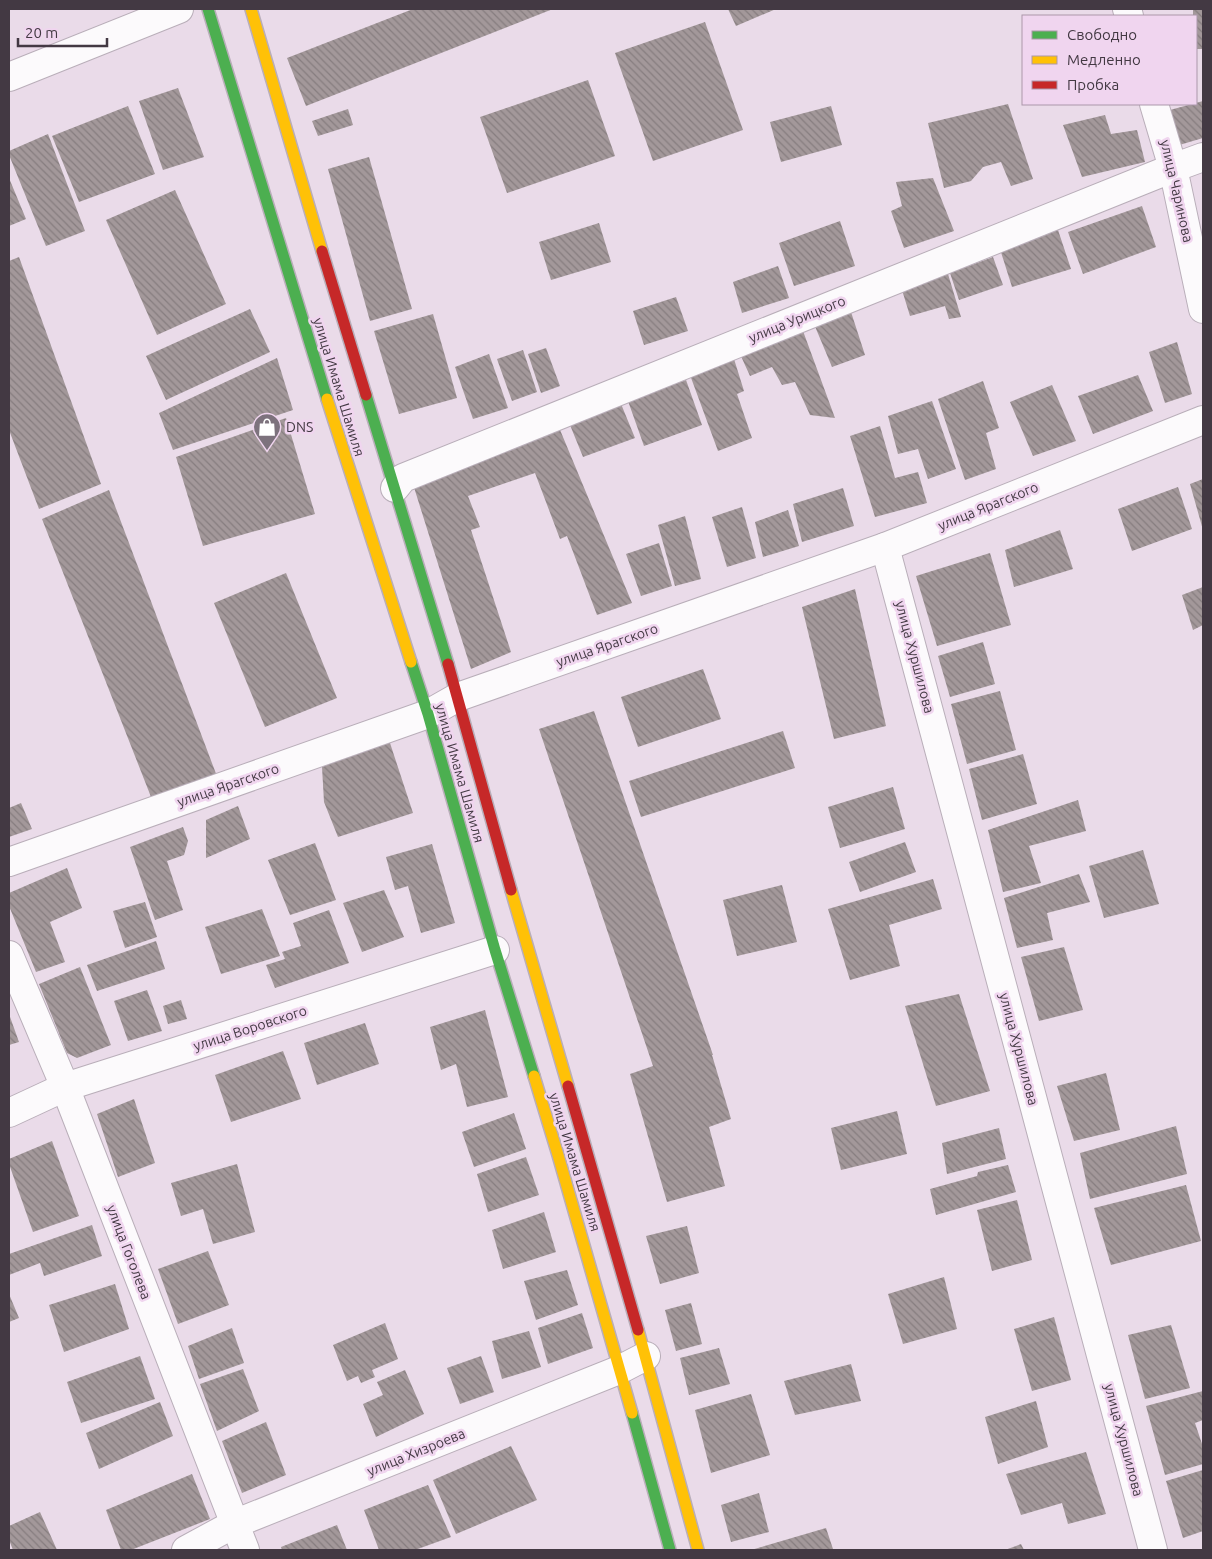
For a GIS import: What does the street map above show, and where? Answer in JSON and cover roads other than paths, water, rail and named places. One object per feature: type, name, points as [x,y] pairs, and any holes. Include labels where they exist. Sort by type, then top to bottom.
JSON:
[{"type":"main road","name":"улица Имама Шамиля","points":[[208,9],[356,494],[428,714],[495,950],[558,1155],[670,1550]]},
{"type":"main road","name":"улица Имама Шамиля","points":[[251,9],[320,244],[458,697],[523,932],[646,1356],[698,1550]]},
{"type":"street","points":[[9,77],[179,9]]},
{"type":"street","name":"улица Чаринова","points":[[1154,105],[1173,168],[1203,309]]},
{"type":"street","name":"улица Урицкого","points":[[395,488],[403,478],[1173,168],[1203,158]]},
{"type":"street","name":"улица Ярагского","points":[[9,862],[428,714],[458,697],[885,547],[1203,420]]},
{"type":"street","name":"улица Хуршилова","points":[[885,547],[1154,1550]]},
{"type":"street","name":"улица Воровского","points":[[9,1113],[65,1087],[495,950]]},
{"type":"street","name":"улица Гоголева","points":[[9,955],[65,1087],[245,1550]]},
{"type":"street","name":"улица Хизроева","points":[[186,1550],[234,1524],[619,1370],[646,1356]]},
{"type":"place","name":"DNS","points":[[267,451]]}]
